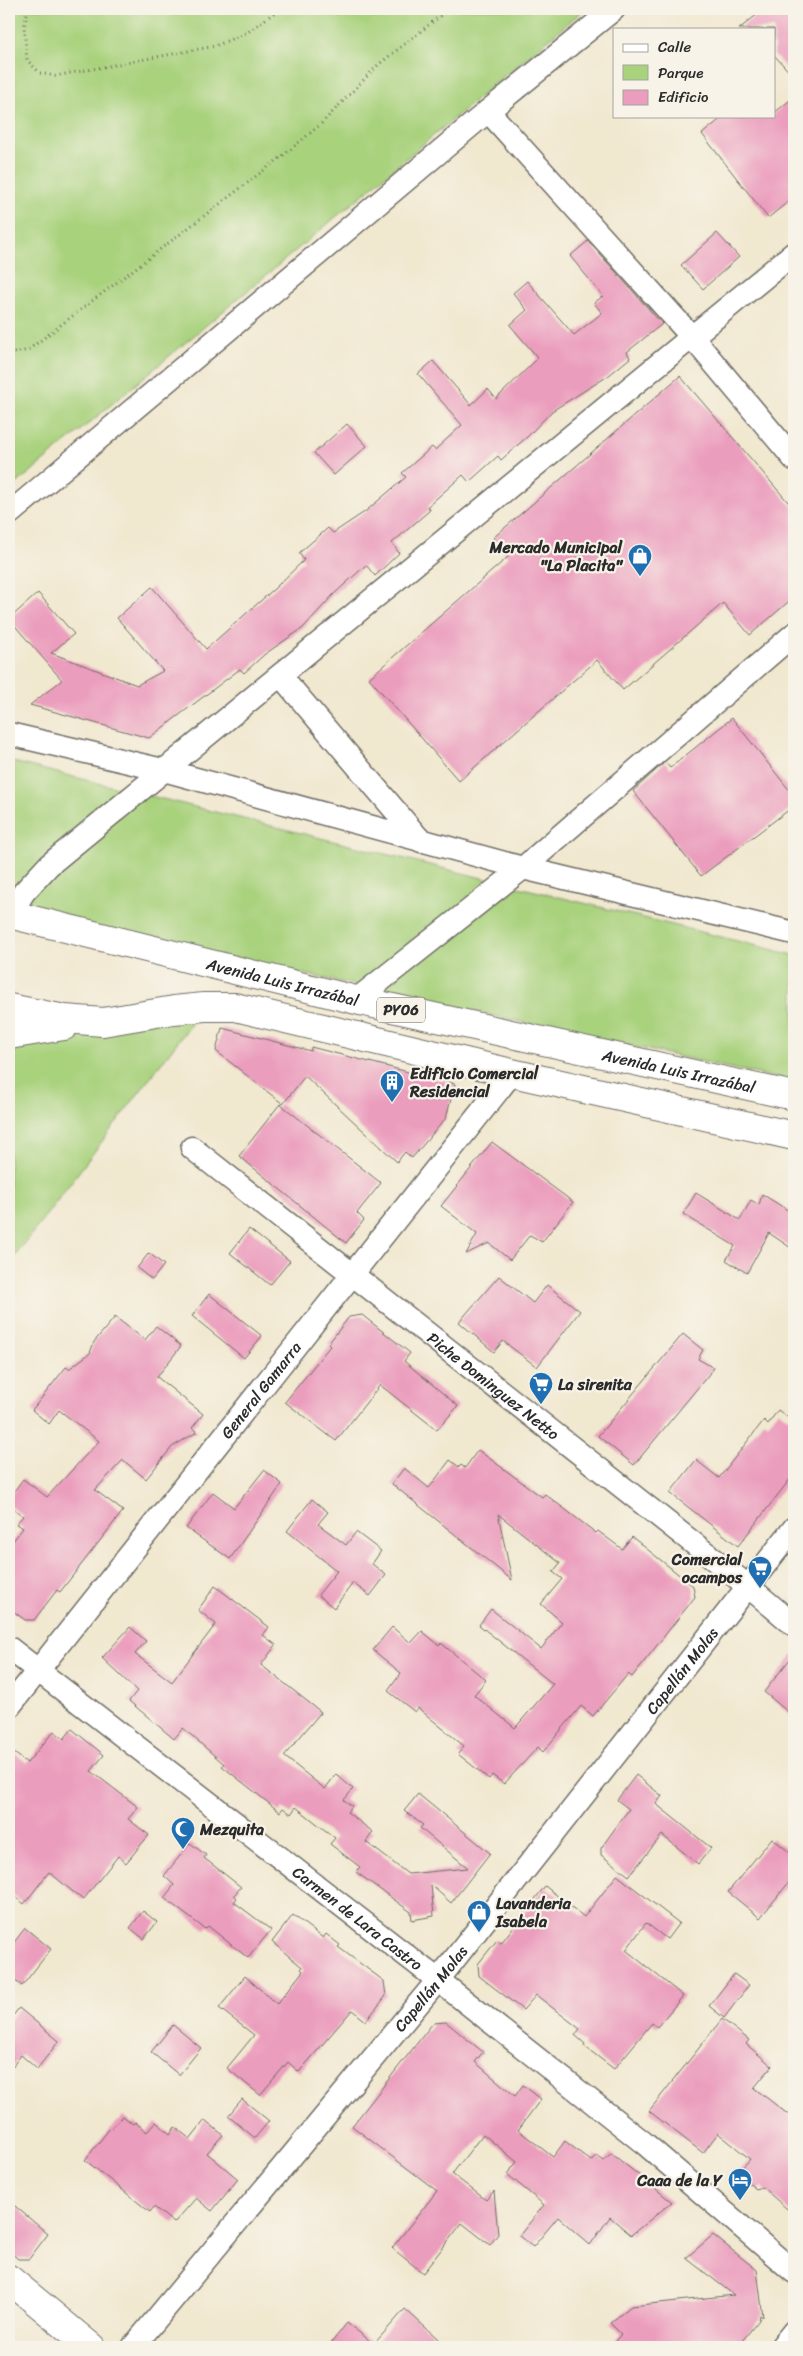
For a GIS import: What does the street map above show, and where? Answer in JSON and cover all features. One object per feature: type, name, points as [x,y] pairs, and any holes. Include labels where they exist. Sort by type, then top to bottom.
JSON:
[{"type":"main road","name":"Avenida Luis Irrazábal","points":[[9,915],[356,1000],[794,1096]]},
{"type":"main road","name":"PY06","points":[[9,1008],[65,1019],[103,1022],[174,1010],[204,1007],[236,1007],[512,1073],[794,1136]]},
{"type":"main road","points":[[9,1035],[46,1028],[103,1022]]},
{"type":"main road","points":[[9,2279],[91,2347]]},
{"type":"street","points":[[9,514],[488,111],[614,9]]},
{"type":"street","points":[[488,111],[692,337],[794,459]]},
{"type":"street","points":[[9,915],[36,878],[794,253]]},
{"type":"street","points":[[356,1000],[524,868],[794,634]]},
{"type":"street","points":[[281,676],[420,842]]},
{"type":"street","points":[[9,734],[167,771],[420,842],[794,934]]},
{"type":"street","name":"General Gamarra","points":[[9,1707],[512,1073]]},
{"type":"street","name":"Piche Dominguez Netto","points":[[192,1148],[794,1625]]},
{"type":"street","name":"Capellán Molas","points":[[133,2347],[438,1980],[794,1528]]},
{"type":"street","name":"Carmen de Lara Castro","points":[[9,1648],[438,1980],[644,2143],[794,2272]]},
{"type":"street","points":[[781,2347],[794,2331]]},
{"type":"path","points":[[28,9],[24,27],[27,60],[40,73],[55,76],[215,46],[248,32],[278,9]]},
{"type":"path","points":[[9,354],[28,350],[280,158],[320,125],[378,64],[449,9]]},
{"type":"green space","points":[[9,9],[585,9],[9,490]]},
{"type":"green space","points":[[9,761],[794,955],[794,1082],[9,909]]},
{"type":"green space","points":[[204,1007],[9,1264],[9,1035]]},
{"type":"building","points":[[764,9],[794,9],[794,77],[776,57],[776,28],[740,28]]},
{"type":"building","points":[[794,97],[794,197],[768,218],[702,134],[722,118],[776,118],[776,111]]},
{"type":"building","points":[[717,233],[739,257],[703,289],[681,265]]},
{"type":"building","points":[[588,241],[662,324],[627,352],[630,358],[608,376],[552,411],[501,460],[498,456],[469,482],[463,475],[428,506],[430,510],[392,543],[399,553],[375,576],[366,565],[334,594],[303,628],[265,654],[244,673],[240,669],[149,738],[30,705],[62,680],[9,619],[38,593],[74,634],[51,653],[137,685],[163,671],[117,618],[152,587],[206,649],[304,560],[299,553],[328,528],[333,533],[366,511],[406,477],[402,473],[432,447],[435,450],[462,425],[418,374],[433,361],[471,405],[488,389],[496,399],[538,358],[510,325],[527,310],[513,293],[527,281],[574,335],[602,313],[594,303],[603,296],[570,256]]},
{"type":"building","name":"Mercado Municipal \"La Placita\"","points":[[680,376],[794,509],[794,597],[750,635],[723,603],[623,690],[597,660],[459,781],[369,678],[508,557],[493,538]]},
{"type":"building","points":[[347,424],[367,446],[334,475],[314,453]]},
{"type":"building","points":[[732,718],[794,796],[794,806],[701,876],[633,791],[665,762],[670,768]]},
{"type":"building","name":"Edificio Comercial Residencial","points":[[222,1028],[311,1051],[311,1047],[455,1084],[446,1118],[412,1158],[405,1152],[397,1162],[305,1076],[283,1104],[216,1051]]},
{"type":"building","points":[[280,1104],[381,1183],[357,1213],[364,1220],[346,1243],[239,1156]]},
{"type":"building","points":[[492,1142],[573,1202],[542,1242],[530,1235],[510,1260],[489,1243],[466,1254],[477,1234],[441,1206]]},
{"type":"building","points":[[696,1193],[740,1220],[751,1200],[759,1205],[762,1194],[794,1214],[794,1250],[769,1233],[747,1273],[726,1260],[735,1246],[683,1214]]},
{"type":"building","points":[[249,1229],[290,1261],[270,1285],[230,1253]]},
{"type":"building","points":[[149,1253],[164,1265],[152,1280],[137,1268]]},
{"type":"building","points":[[499,1276],[533,1303],[547,1285],[580,1311],[537,1367],[503,1341],[494,1352],[459,1322]]},
{"type":"building","points":[[209,1294],[262,1336],[244,1358],[192,1316]]},
{"type":"building","points":[[362,1315],[410,1353],[404,1361],[458,1406],[437,1430],[380,1385],[336,1441],[285,1402],[330,1346],[328,1344],[349,1317]]},
{"type":"building","points":[[115,1317],[145,1340],[156,1326],[181,1346],[157,1377],[203,1414],[192,1428],[197,1432],[172,1447],[146,1479],[123,1460],[95,1490],[123,1511],[60,1592],[57,1590],[34,1620],[25,1620],[9,1608],[9,1546],[23,1528],[16,1524],[23,1516],[9,1505],[9,1498],[23,1479],[47,1497],[99,1441],[59,1410],[49,1424],[32,1410],[66,1367],[69,1369],[90,1353],[94,1342]]},
{"type":"building","points":[[683,1334],[703,1350],[698,1359],[714,1368],[634,1465],[598,1436]]},
{"type":"building","points":[[778,1410],[794,1422],[794,1474],[738,1546],[670,1493],[696,1460],[719,1478],[764,1420],[768,1424]]},
{"type":"building","points":[[478,1450],[542,1497],[545,1494],[596,1533],[598,1531],[622,1549],[632,1537],[693,1586],[695,1597],[632,1677],[628,1674],[593,1716],[581,1706],[543,1752],[538,1747],[504,1784],[492,1775],[489,1779],[458,1754],[464,1746],[418,1708],[415,1712],[388,1691],[401,1673],[373,1650],[392,1627],[411,1643],[422,1631],[439,1645],[441,1643],[486,1680],[474,1695],[515,1728],[553,1684],[479,1625],[491,1609],[541,1649],[562,1622],[541,1604],[562,1579],[553,1572],[560,1563],[498,1514],[512,1580],[392,1484],[404,1468],[429,1488],[450,1460],[459,1467],[461,1465],[465,1468]]},
{"type":"building","points":[[264,1470],[282,1484],[230,1559],[186,1528],[213,1492],[234,1508]]},
{"type":"building","points":[[312,1499],[328,1512],[318,1524],[346,1545],[356,1532],[381,1551],[372,1564],[386,1575],[370,1596],[353,1583],[334,1608],[318,1595],[337,1571],[287,1531]]},
{"type":"building","points":[[215,1586],[269,1627],[263,1635],[276,1645],[261,1665],[321,1712],[284,1756],[325,1789],[336,1774],[353,1789],[344,1800],[352,1806],[347,1812],[373,1832],[366,1842],[408,1874],[468,1868],[420,1828],[423,1825],[404,1811],[418,1794],[490,1853],[451,1903],[431,1885],[434,1916],[412,1920],[411,1912],[356,1872],[360,1867],[330,1844],[335,1838],[296,1807],[291,1814],[283,1808],[280,1812],[222,1766],[224,1764],[183,1728],[174,1739],[129,1701],[137,1691],[102,1658],[130,1627],[146,1641],[135,1654],[172,1682],[216,1624],[198,1610]]},
{"type":"building","points":[[794,1654],[794,1717],[764,1692]]},
{"type":"building","points":[[72,1729],[104,1755],[91,1771],[138,1807],[128,1819],[149,1835],[126,1863],[118,1856],[83,1900],[49,1872],[24,1904],[9,1891],[9,1749],[27,1763],[54,1731],[64,1739]]},
{"type":"building","points":[[636,1775],[662,1796],[656,1804],[711,1848],[698,1864],[662,1835],[629,1876],[601,1855],[601,1848],[629,1809],[617,1800]]},
{"type":"building","points":[[772,1838],[794,1856],[794,1876],[760,1918],[728,1892]]},
{"type":"building","points":[[190,1843],[206,1855],[204,1858],[241,1887],[234,1895],[237,1898],[234,1902],[271,1930],[248,1958],[208,1926],[205,1929],[164,1898],[174,1885],[164,1876]]},
{"type":"building","points":[[617,1875],[679,1923],[667,1939],[646,1923],[626,1950],[683,1996],[657,2027],[652,2023],[614,2069],[584,2046],[585,2044],[575,2035],[580,2029],[536,1995],[523,2010],[479,1976],[478,1964],[497,1940],[501,1943],[545,1886],[584,1917]]},
{"type":"building","points":[[143,1911],[157,1922],[144,1939],[130,1928]]},
{"type":"building","points":[[293,1915],[323,1938],[326,1934],[340,1945],[338,1947],[384,1981],[386,1996],[366,2021],[352,2010],[299,2072],[288,2062],[260,2095],[227,2068],[254,2035],[219,2008],[245,1976],[277,2004],[303,1971],[302,1967],[272,1942]]},
{"type":"building","points":[[25,1928],[51,1949],[22,1986],[9,1976],[9,1949]]},
{"type":"building","points":[[734,1974],[749,1985],[724,2018],[709,2006]]},
{"type":"building","points":[[19,2008],[59,2041],[37,2069],[21,2055],[9,2071],[9,2021]]},
{"type":"building","points":[[722,2019],[749,2040],[746,2044],[772,2066],[754,2088],[794,2119],[794,2215],[762,2187],[756,2189],[737,2174],[750,2159],[718,2133],[703,2153],[649,2111]]},
{"type":"building","points":[[446,2022],[483,2052],[475,2062],[515,2096],[523,2085],[541,2099],[518,2130],[553,2157],[565,2141],[591,2161],[596,2155],[604,2161],[611,2153],[672,2202],[631,2235],[610,2217],[590,2245],[558,2217],[533,2247],[519,2236],[544,2205],[507,2174],[517,2162],[483,2134],[452,2174],[486,2200],[494,2191],[498,2234],[490,2245],[462,2223],[423,2273],[392,2248],[437,2191],[352,2126],[433,2023]]},
{"type":"building","points":[[173,2025],[201,2048],[179,2075],[151,2052]]},
{"type":"building","points":[[242,2099],[269,2121],[255,2138],[228,2116]]},
{"type":"building","points":[[123,2116],[133,2124],[135,2122],[147,2132],[156,2122],[170,2134],[175,2127],[190,2139],[205,2120],[223,2135],[207,2153],[238,2179],[212,2211],[196,2198],[174,2223],[154,2207],[150,2212],[85,2160],[110,2128]]},
{"type":"building","points":[[9,2201],[48,2234],[29,2259],[18,2259],[9,2251]]},
{"type":"building","points":[[713,2235],[757,2270],[763,2317],[760,2315],[759,2320],[737,2347],[610,2347],[621,2334],[610,2323],[631,2306],[734,2295],[686,2258]]},
{"type":"building","points":[[405,2309],[447,2347],[328,2347],[347,2323],[374,2344]]},
{"type":"place","name":"Mercado Municipal \"La Placita\"","points":[[640,577]]},
{"type":"place","name":"Edificio Comercial Residencial","points":[[392,1103]]},
{"type":"place","name":"La sirenita","points":[[541,1405]]},
{"type":"place","name":"Comercial ocampos","points":[[760,1589]]},
{"type":"place","name":"Mezquita","points":[[183,1850]]},
{"type":"place","name":"Lavanderia Isabela","points":[[479,1933]]},
{"type":"place","name":"Caaa de la Y","points":[[740,2201]]}]
